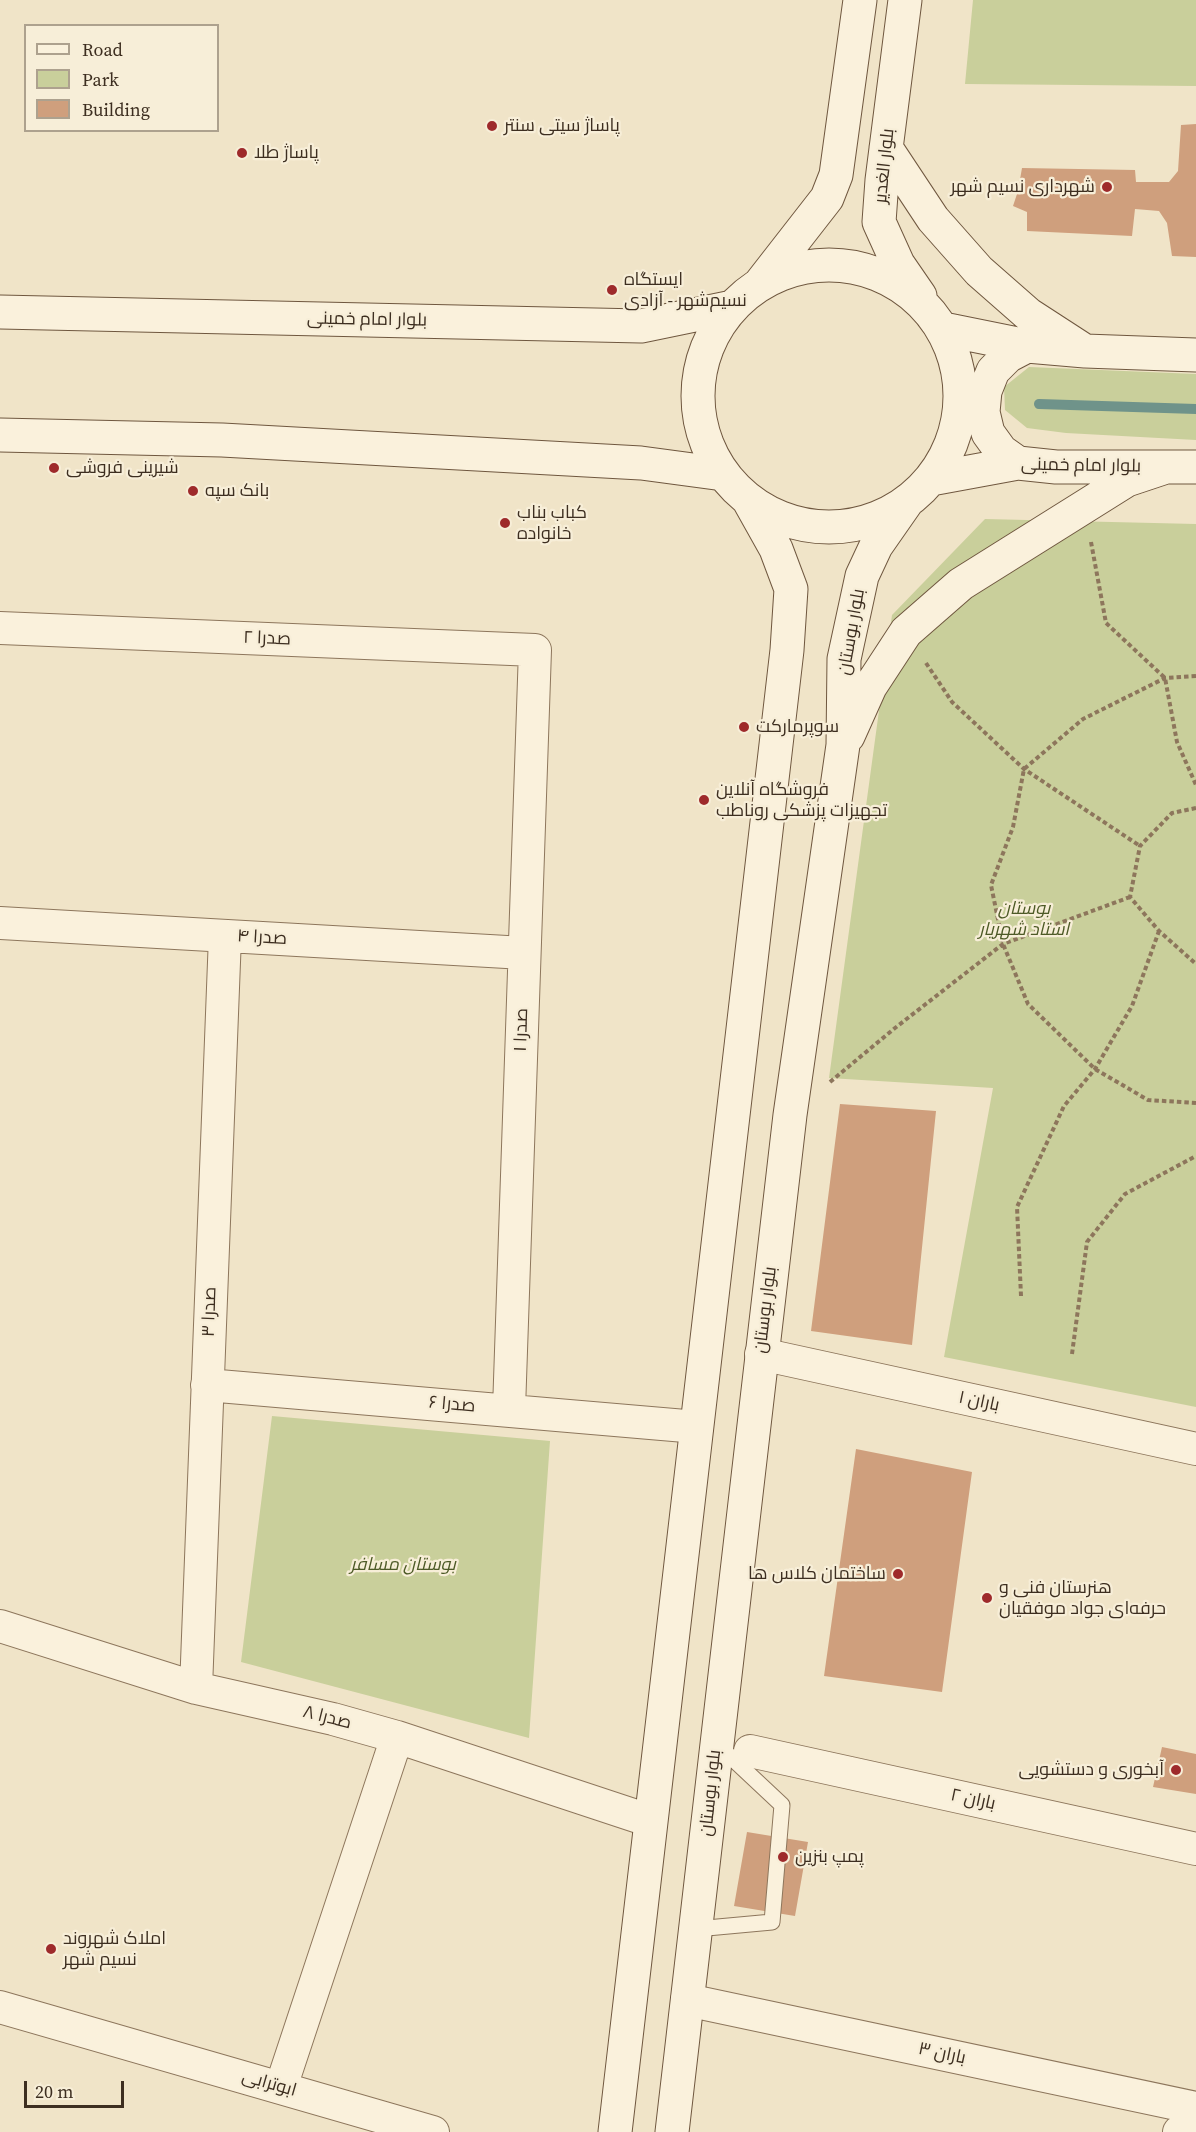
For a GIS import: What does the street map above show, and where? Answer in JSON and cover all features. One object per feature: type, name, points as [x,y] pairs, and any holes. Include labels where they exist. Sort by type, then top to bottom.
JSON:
[{"type":"main road","points":[[758,286],[794,270],[833,265],[843,266],[872,272],[907,290],[939,323],[956,358],[960,390],[958,422],[948,452],[931,479],[906,502],[876,519],[843,527],[809,526],[776,517],[748,499],[723,474],[706,442],[698,407],[701,371],[712,337],[733,307],[758,286],[827,198],[836,175],[860,0]]},
{"type":"main road","name":"بلوار الغدیر","points":[[905,0],[879,222],[898,264],[939,323]]},
{"type":"main road","points":[[886,148],[933,219],[979,271],[1028,314],[1085,351]]},
{"type":"main road","name":"بلوار امام خمینی","points":[[0,312],[641,326],[733,307]]},
{"type":"main road","points":[[939,323],[1027,346],[1085,351],[1196,355]]},
{"type":"main road","points":[[1018,463],[1000,451],[988,433],[983,412],[985,391],[993,371],[1008,356],[1027,346]]},
{"type":"main road","points":[[0,435],[222,440],[378,448],[641,463],[723,474]]},
{"type":"main road","name":"بلوار امام خمینی","points":[[931,479],[1018,463],[1056,467],[1181,467]]},
{"type":"main road","points":[[843,746],[870,687],[906,632],[961,584],[1127,480],[1181,467]]},
{"type":"main road","points":[[615,2132],[787,650],[791,588],[776,549],[748,499]]},
{"type":"main road","name":"بلوار بوستان","points":[[672,2132],[790,1114],[843,746],[844,659],[862,576],[876,546],[906,502]]},
{"type":"street","name":"صدرا ۲","points":[[0,628],[535,650]]},
{"type":"street","name":"صدرا ۱","points":[[509,1409],[535,650]]},
{"type":"street","name":"صدرا ۴","points":[[0,923],[524,953]]},
{"type":"street","name":"صدرا ۳","points":[[196,1688],[225,936]]},
{"type":"street","name":"باران ۱","points":[[761,1354],[1196,1449]]},
{"type":"street","name":"صدرا ۶","points":[[207,1384],[697,1427]]},
{"type":"street","name":"صدرا ۸","points":[[0,1626],[196,1688],[333,1719],[397,1737],[651,1821]]},
{"type":"street","points":[[281,2087],[397,1737]]},
{"type":"street","name":"باران ۲","points":[[750,1751],[1196,1849]]},
{"type":"street","name":"باران ۳","points":[[687,2000],[1196,2108]]},
{"type":"street","name":"ابوترابی","points":[[0,2007],[433,2132]]},
{"type":"street","points":[[1179,2132],[1196,2122]]},
{"type":"lane","points":[[696,1929],[772,1922],[782,1805],[717,1743]]},
{"type":"path","points":[[1085,506],[1106,623],[1165,678],[1177,742],[1196,785]]},
{"type":"path","points":[[906,632],[952,702],[1024,769],[1140,846]]},
{"type":"path","points":[[1196,676],[1165,678],[1083,719],[1024,769],[1013,826],[991,885],[1003,944],[1028,1004],[1095,1069],[1148,1100],[1196,1103]]},
{"type":"path","points":[[1130,897],[1140,846],[1172,813],[1196,808]]},
{"type":"path","points":[[790,1114],[1003,944],[1130,897]]},
{"type":"path","points":[[1130,897],[1159,931],[1196,964]]},
{"type":"path","points":[[1021,1296],[1017,1207],[1064,1106],[1095,1069],[1132,1006],[1159,931]]},
{"type":"path","points":[[1072,1354],[1087,1242],[1125,1194],[1196,1156]]},
{"type":"green space","points":[[973,0],[1196,0],[1196,86],[965,84]]},
{"type":"green space","points":[[1029,367],[1196,374],[1196,440],[1066,433],[1027,428],[1005,410],[1004,387]]},
{"type":"green space","name":"بوستان استاد شهریار","points":[[985,519],[1196,524],[1196,1407],[944,1357],[993,1088],[829,1078],[892,615]]},
{"type":"green space","name":"بوستان مسافر","points":[[272,1416],[550,1441],[529,1738],[241,1662]]},
{"type":"building","name":"شهرداری نسیم شهر","points":[[1196,124],[1196,257],[1172,256],[1167,223],[1159,211],[1135,209],[1132,236],[1027,231],[1027,212],[1013,206],[1022,168],[1135,170],[1136,182],[1169,182],[1178,171],[1181,125]]},
{"type":"building","points":[[840,1104],[936,1111],[912,1345],[811,1331]]},
{"type":"building","name":"ساختمان کلاس ها","points":[[856,1449],[972,1472],[942,1692],[824,1676]]},
{"type":"building","name":"آبخوری و دستشویی","points":[[1162,1747],[1196,1754],[1196,1794],[1153,1787]]},
{"type":"building","points":[[747,1832],[808,1842],[795,1916],[734,1906]]},
{"type":"waterway","points":[[1039,404],[1196,409]]},
{"type":"place","name":"پاساژ سیتی سنتر","points":[[492,126]]},
{"type":"place","name":"پاساژ طلا","points":[[242,153]]},
{"type":"place","name":"شهرداری نسیم شهر","points":[[1107,187]]},
{"type":"place","name":"ایستگاه نسیم‌شهر - آزادی","points":[[612,290]]},
{"type":"place","name":"شیرینی فروشی","points":[[54,468]]},
{"type":"place","name":"بانک سپه","points":[[193,491]]},
{"type":"place","name":"کباب بناب خانواده","points":[[505,523]]},
{"type":"place","name":"سوپرمارکت","points":[[744,727]]},
{"type":"place","name":"فروشگاه آنلاین تجهیزات پزشکی روناطب","points":[[704,800]]},
{"type":"place","name":"ساختمان کلاس ها","points":[[898,1574]]},
{"type":"place","name":"هنرستان فنی و حرفه‌ای جواد موفقیان","points":[[987,1598]]},
{"type":"place","name":"آبخوری و دستشویی","points":[[1176,1770]]},
{"type":"place","name":"پمپ بنزین","points":[[783,1857]]},
{"type":"place","name":"املاک شهروند نسیم شهر","points":[[51,1949]]}]
